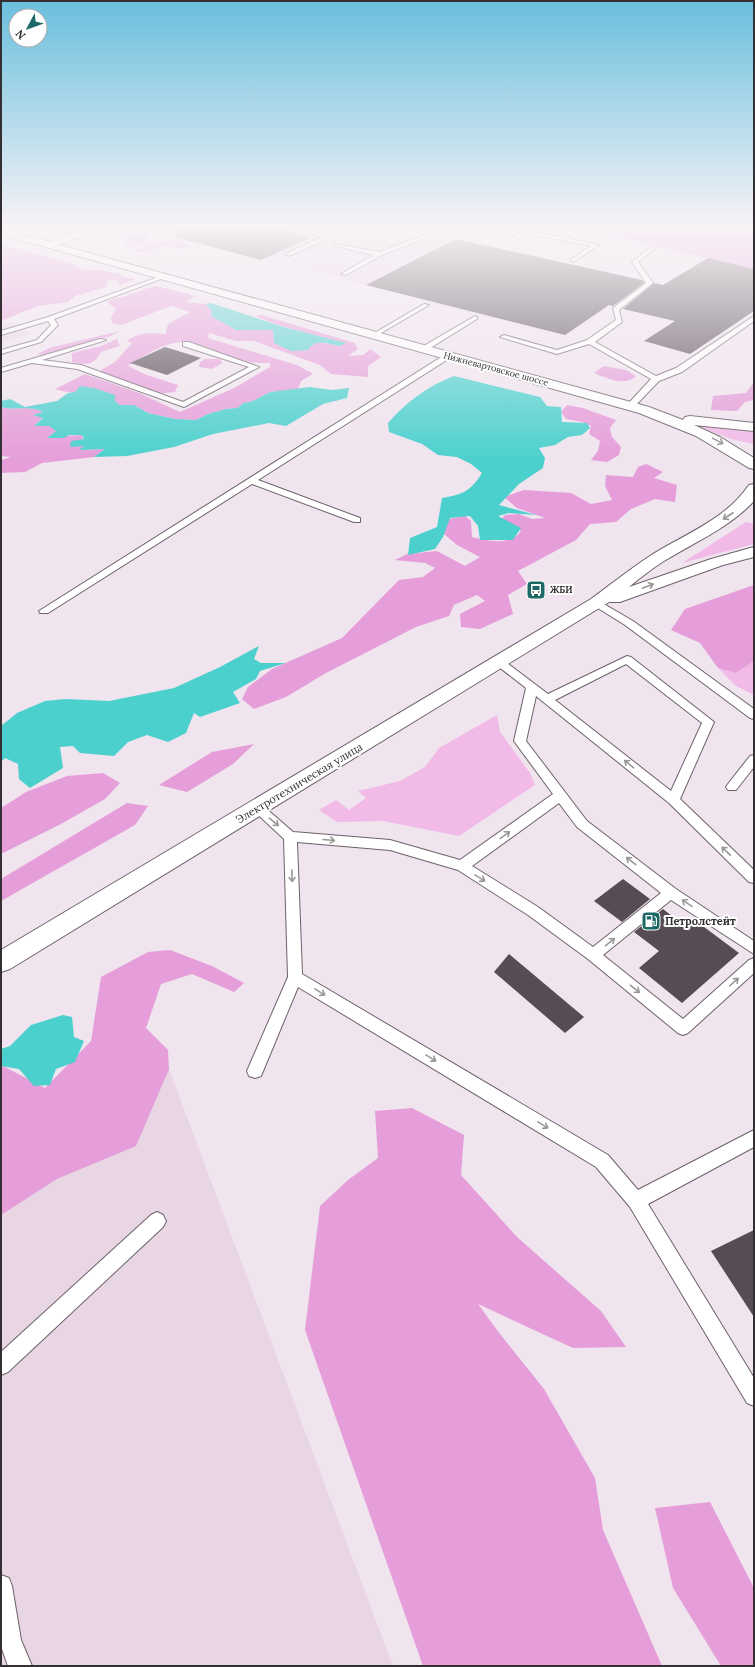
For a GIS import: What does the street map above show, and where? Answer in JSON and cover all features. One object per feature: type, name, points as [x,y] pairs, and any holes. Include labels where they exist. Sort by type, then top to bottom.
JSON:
[{"type":"street","name":"Нижневартовское шоссе","points":[[271,306],[644,410]]},
{"type":"street","points":[[644,410],[700,422],[754,427]]},
{"type":"street","points":[[644,410],[676,421],[700,432],[722,443],[754,465]]},
{"type":"street","points":[[597,603],[657,559],[737,509],[752,493],[754,488]]},
{"type":"street","points":[[597,603],[710,564],[754,552]]},
{"type":"street","name":"Электротехническая улица","points":[[1,962],[597,603]]},
{"type":"lane","points":[[1,333],[84,306]]},
{"type":"lane","points":[[374,335],[425,306]]},
{"type":"lane","points":[[504,337],[557,352],[590,342],[620,321],[615,309],[619,306]]},
{"type":"lane","points":[[1,352],[39,341],[55,325],[50,318]]},
{"type":"lane","points":[[424,348],[475,318]]},
{"type":"lane","points":[[630,406],[656,379],[679,370],[754,318]]},
{"type":"lane","points":[[1,370],[102,340]]},
{"type":"lane","points":[[590,342],[656,379]]},
{"type":"lane","points":[[32,361],[78,367],[184,405],[255,367],[186,344]]},
{"type":"lane","points":[[44,611],[449,356]]},
{"type":"lane","points":[[252,481],[357,520]]},
{"type":"lane","points":[[597,603],[629,623],[754,715]]},
{"type":"lane","points":[[548,700],[627,658],[708,722],[673,800]]},
{"type":"lane","points":[[498,662],[532,687],[673,800],[754,878]]},
{"type":"lane","points":[[532,687],[520,741],[582,824],[671,892],[754,948]]},
{"type":"lane","points":[[732,787],[754,759]]},
{"type":"lane","points":[[462,866],[561,795]]},
{"type":"lane","points":[[258,808],[290,836],[390,845],[462,866],[533,911],[594,955],[683,1028],[754,964]]},
{"type":"lane","points":[[255,1071],[295,977],[290,836]]},
{"type":"lane","points":[[594,955],[671,892]]},
{"type":"lane","points":[[295,977],[602,1161],[636,1201],[754,1396]]},
{"type":"lane","points":[[636,1201],[754,1138]]},
{"type":"lane","points":[[1,1365],[157,1220]]},
{"type":"lane","points":[[1,1586],[10,1640],[20,1666]]},
{"type":"shaded area","points":[[1,306],[40,306],[38,306],[1,321]]},
{"type":"shaded area","points":[[112,306],[207,306],[219,320],[236,330],[273,330],[273,337],[311,345],[318,342],[339,346],[345,343],[284,327],[255,316],[261,315],[355,343],[358,349],[348,356],[363,355],[370,349],[381,357],[368,366],[368,377],[331,374],[320,365],[254,341],[236,341],[209,333],[208,338],[297,365],[313,374],[301,381],[298,389],[270,392],[253,401],[244,403],[237,408],[226,409],[208,414],[196,420],[175,419],[148,413],[134,405],[120,405],[114,401],[98,396],[55,389],[85,374],[139,393],[180,412],[234,388],[270,367],[270,363],[249,362],[203,346],[180,342],[164,346],[128,366],[147,375],[178,385],[175,392],[156,394],[101,377],[101,370],[115,362],[132,343],[127,341],[131,338],[150,333],[165,334],[168,324],[190,312],[171,306],[121,325],[112,323],[111,318],[116,309]]},
{"type":"shaded area","points":[[11,323],[30,334],[1,343],[1,325]]},
{"type":"shaded area","points":[[120,331],[111,336],[41,356],[38,354],[49,348]]},
{"type":"shaded area","points":[[117,339],[120,346],[101,352],[92,362],[82,364],[72,362],[72,353],[101,346]]},
{"type":"shaded area","points":[[205,359],[220,359],[222,363],[212,369],[199,367],[200,362]]},
{"type":"shaded area","points":[[604,366],[626,370],[636,376],[626,381],[621,381],[610,379],[594,373]]},
{"type":"shaded area","points":[[754,382],[754,400],[745,402],[737,411],[711,410],[713,396],[746,393]]},
{"type":"shaded area","points":[[567,405],[583,408],[616,420],[610,428],[612,437],[621,447],[619,455],[607,462],[591,460],[598,451],[600,441],[589,434],[591,426],[582,422],[566,419],[561,412]]},
{"type":"shaded area","points":[[1,407],[28,408],[44,412],[34,415],[43,417],[34,426],[49,426],[57,431],[48,437],[82,435],[85,446],[80,450],[105,449],[94,457],[42,463],[25,472],[1,473],[1,460],[11,457],[1,456]]},
{"type":"shaded area","points":[[695,425],[754,432],[754,443],[731,439]]},
{"type":"shaded area","points":[[646,464],[663,472],[654,478],[677,485],[675,502],[655,499],[631,509],[616,522],[590,524],[576,540],[518,571],[527,584],[508,595],[513,614],[480,629],[461,627],[460,614],[485,601],[477,595],[454,605],[449,616],[416,627],[326,673],[286,697],[254,709],[242,699],[248,687],[272,669],[342,638],[399,580],[423,577],[435,568],[425,563],[395,560],[407,554],[437,551],[465,566],[480,557],[457,545],[443,533],[449,519],[465,516],[471,521],[472,537],[491,541],[505,541],[517,536],[521,531],[502,519],[505,515],[519,514],[532,519],[545,518],[517,508],[504,497],[524,490],[571,493],[591,504],[612,500],[605,486],[606,475],[633,477],[638,467]]},
{"type":"shaded area","points":[[746,522],[754,524],[754,544],[682,563]]},
{"type":"shaded area","points":[[754,585],[754,661],[736,673],[718,668],[700,643],[671,630],[685,609]]},
{"type":"shaded area","points":[[754,661],[754,695],[736,686],[718,668],[736,673]]},
{"type":"shaded area","points":[[497,715],[500,732],[530,773],[535,785],[459,836],[383,821],[337,822],[319,810],[336,800],[349,810],[366,798],[358,791],[400,781],[425,767],[439,748]]},
{"type":"shaded area","points":[[254,744],[233,764],[187,792],[159,785],[212,752]]},
{"type":"shaded area","points":[[103,773],[120,783],[105,799],[61,824],[1,854],[1,808],[26,792],[67,776]]},
{"type":"shaded area","points":[[127,803],[148,806],[135,825],[1,901],[1,879]]},
{"type":"shaded area","points":[[170,950],[212,966],[244,983],[234,992],[192,974],[161,984],[146,1028],[168,1050],[169,1069],[136,1146],[57,1179],[1,1215],[1,1065],[45,1088],[91,1041],[101,977],[148,952]]},
{"type":"shaded area","points":[[169,1069],[393,1666],[1,1666],[1,1184],[146,1076]]},
{"type":"shaded area","points":[[412,1108],[464,1135],[461,1175],[517,1237],[601,1311],[626,1347],[573,1348],[478,1304],[544,1389],[595,1478],[603,1530],[662,1666],[423,1666],[305,1330],[320,1206],[348,1180],[378,1158],[375,1111]]},
{"type":"shaded area","points":[[710,1502],[754,1588],[754,1666],[721,1666],[673,1588],[655,1508]]},
{"type":"water","points":[[208,306],[219,306],[284,327],[346,343],[339,346],[318,343],[311,346],[308,350],[291,351],[274,343],[273,330],[236,330],[211,316],[212,311]]},
{"type":"water","points":[[454,376],[540,397],[547,406],[561,407],[562,422],[587,423],[590,428],[582,435],[568,437],[555,445],[539,448],[545,458],[543,468],[519,484],[499,505],[536,515],[509,513],[498,516],[521,528],[513,540],[480,540],[478,526],[470,516],[450,518],[443,537],[435,549],[408,555],[410,538],[437,527],[442,498],[461,494],[474,484],[482,473],[471,464],[457,457],[438,455],[422,444],[389,432],[388,423],[402,408],[418,395]]},
{"type":"water","points":[[80,386],[94,388],[115,395],[115,401],[120,405],[134,405],[148,413],[175,419],[196,420],[208,414],[226,409],[237,408],[244,403],[253,401],[270,392],[310,387],[332,390],[349,388],[347,398],[323,404],[286,426],[269,423],[213,434],[174,447],[127,456],[94,457],[105,449],[79,450],[84,446],[70,447],[71,441],[84,439],[82,435],[69,435],[64,438],[47,438],[56,431],[49,426],[34,426],[43,418],[33,415],[43,412],[28,408],[1,407],[1,401],[10,399],[25,407],[57,401],[68,393],[75,392]]},
{"type":"water","points":[[259,646],[254,659],[261,663],[286,663],[260,671],[256,679],[233,692],[240,703],[200,717],[194,713],[186,733],[168,742],[147,735],[128,742],[114,756],[80,753],[73,746],[60,747],[63,768],[30,788],[19,779],[18,764],[5,758],[1,762],[1,726],[17,713],[45,701],[66,699],[109,701],[174,688],[220,667]]},
{"type":"water","points":[[63,1015],[72,1017],[74,1037],[84,1041],[75,1062],[56,1069],[50,1085],[34,1086],[19,1069],[1,1066],[1,1049],[10,1046],[31,1025]]},
{"type":"building","points":[[449,306],[608,306],[565,335]]},
{"type":"building","points":[[627,306],[754,306],[754,311],[690,354],[644,341],[675,321],[623,309]]},
{"type":"building","points":[[165,347],[201,358],[167,375],[130,363]]},
{"type":"building","points":[[623,879],[650,899],[622,922],[594,901]]},
{"type":"building","points":[[663,909],[687,928],[696,921],[739,953],[682,1003],[639,968],[659,951],[634,932]]},
{"type":"building","points":[[509,954],[584,1017],[565,1033],[494,972]]},
{"type":"building","points":[[754,1230],[754,1317],[711,1251]]},
{"type":"place","name":"ЖБИ","points":[[536,590]]},
{"type":"place","name":"Петролстейт","points":[[651,921]]}]
